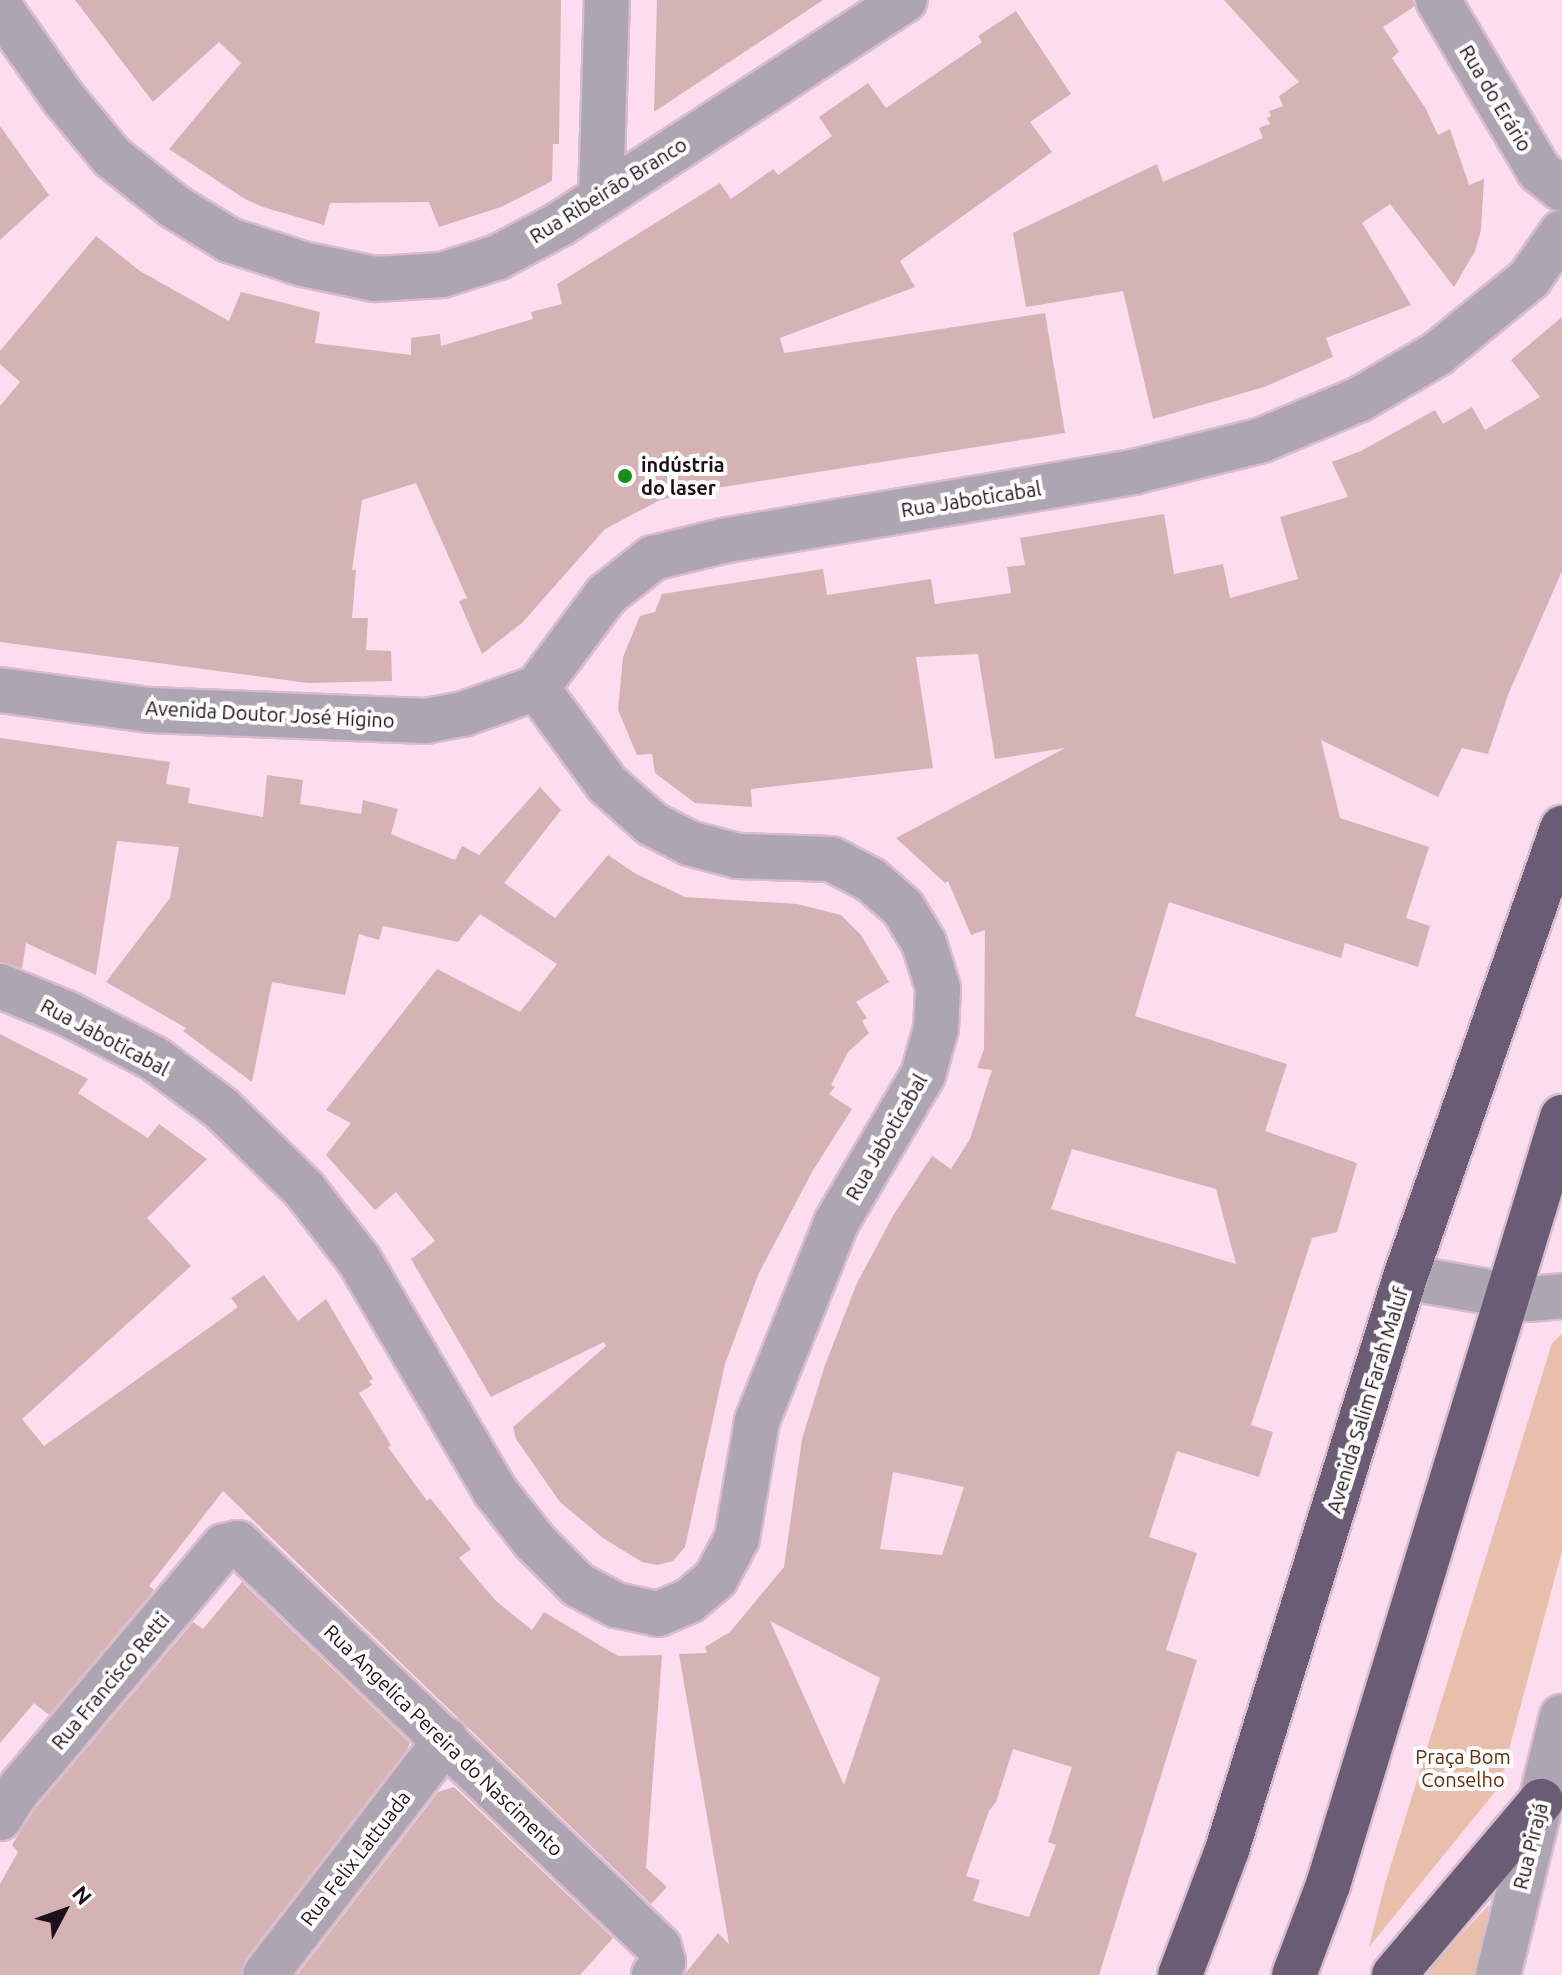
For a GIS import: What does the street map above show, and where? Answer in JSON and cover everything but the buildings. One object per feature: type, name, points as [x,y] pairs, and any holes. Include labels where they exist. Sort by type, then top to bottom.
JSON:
[{"type":"highway","name":"Avenida Salim Farah Maluf","points":[[1180,1975],[1227,1850],[1405,1277],[1562,828]]},
{"type":"highway","points":[[1294,1975],[1328,1885],[1562,1117]]},
{"type":"highway","points":[[1394,1975],[1541,1801]]},
{"type":"street","points":[[601,197],[607,0]]},
{"type":"street","name":"Rua Ribeirão Branco","points":[[0,8],[64,99],[112,157],[175,207],[229,240],[303,264],[375,279],[442,275],[498,257],[560,224],[905,0]]},
{"type":"street","name":"Rua do Erário","points":[[1438,0],[1539,171],[1562,189]]},
{"type":"street","name":"Rua Jaboticabal","points":[[0,986],[68,1014],[155,1059],[222,1109],[304,1189],[359,1260],[495,1491],[535,1542],[578,1585],[616,1605],[658,1614],[689,1601],[716,1578],[737,1538],[757,1421],[836,1223],[923,1075],[936,1028],[938,988],[924,943],[903,908],[871,880],[831,859],[738,856],[689,843],[652,824],[607,784],[537,688],[606,595],[653,558],[722,541],[1133,472],[1262,440],[1360,399],[1437,354],[1529,279],[1562,232]]},
{"type":"street","name":"Avenida Doutor José Higino","points":[[0,690],[150,710],[426,721],[463,714],[537,688]]},
{"type":"street","points":[[1405,1277],[1529,1299],[1562,1296]]},
{"type":"street","name":"Rua Angelica Pereira do Nascimento","points":[[224,1546],[238,1543],[446,1740],[657,1961]]},
{"type":"street","name":"Rua Francisco Retti","points":[[0,1818],[15,1794],[224,1546]]},
{"type":"street","name":"Rua Pirajá","points":[[1498,1975],[1562,1717]]},
{"type":"street","name":"Rua Felix Lattuada","points":[[265,1975],[446,1740]]},
{"type":"green space","name":"Praça Bom Conselho","points":[[1562,1334],[1562,1551],[1499,1787],[1369,1947],[1385,1884],[1552,1343]]},
{"type":"green space","points":[[1489,1905],[1479,1975],[1423,1975]]},
{"type":"place","name":"indústria do laser","points":[[625,476]]}]
